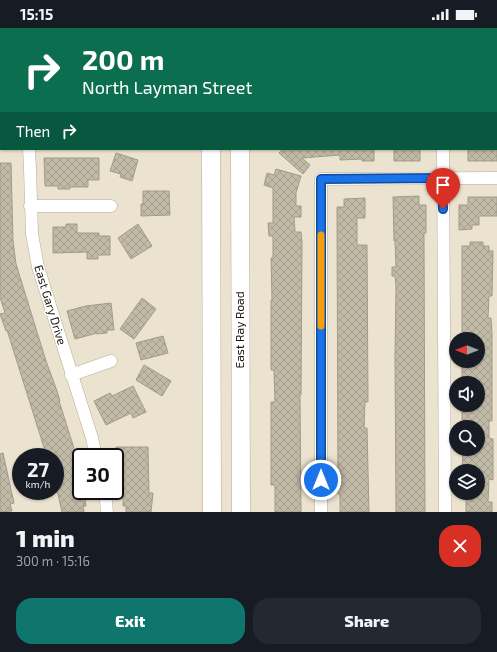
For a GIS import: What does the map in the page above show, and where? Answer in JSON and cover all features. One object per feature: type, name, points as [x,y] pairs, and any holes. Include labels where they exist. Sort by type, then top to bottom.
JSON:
[{"type":"main road","points":[[212,150],[212,512]]},
{"type":"main road","name":"East Ray Road","points":[[240,150],[240,512]]},
{"type":"street","name":"East Gary Drive","points":[[29,150],[32,234],[38,267],[94,448]]},
{"type":"street","points":[[443,150],[442,178],[446,512]]},
{"type":"street","points":[[321,512],[321,179],[497,178]]},
{"type":"street","points":[[30,206],[111,206]]},
{"type":"street","points":[[71,375],[111,361]]},
{"type":"street","points":[[106,500],[107,512]]},
{"type":"building","points":[[282,150],[374,150],[374,161],[362,161],[362,159],[340,160],[340,155],[302,158],[310,165],[303,174],[279,153]]},
{"type":"building","points":[[394,150],[420,150],[420,161],[394,161]]},
{"type":"building","points":[[468,150],[497,150],[497,161],[468,161]]},
{"type":"building","points":[[116,153],[138,160],[132,181],[120,177],[121,174],[110,171]]},
{"type":"building","points":[[44,158],[99,158],[99,180],[88,180],[88,187],[70,187],[70,189],[58,189],[58,186],[45,186]]},
{"type":"building","points":[[0,163],[11,163],[13,241],[16,264],[73,445],[72,500],[85,500],[86,506],[83,506],[84,512],[62,512],[59,500],[64,500],[64,448],[44,448],[7,330],[6,331],[0,314],[5,313],[0,297]]},
{"type":"building","points":[[276,169],[301,176],[296,193],[296,206],[301,206],[301,217],[294,217],[295,232],[301,232],[302,242],[300,395],[301,512],[275,512],[275,485],[271,485],[271,402],[275,402],[274,370],[271,370],[271,258],[273,258],[273,236],[269,236],[268,223],[273,223],[273,188],[264,185],[267,173],[274,175]]},
{"type":"building","points":[[143,191],[169,191],[170,215],[141,216]]},
{"type":"building","points":[[419,196],[419,205],[426,205],[426,233],[424,233],[425,512],[396,512],[396,287],[395,276],[392,276],[392,267],[396,267],[393,197]]},
{"type":"building","points":[[468,197],[497,197],[497,216],[479,216],[479,225],[472,225],[472,229],[459,230],[459,205],[468,205]]},
{"type":"building","points":[[365,198],[365,218],[357,218],[357,245],[367,245],[368,402],[365,402],[364,428],[367,428],[369,512],[340,512],[340,494],[338,494],[337,207],[344,207],[344,199]]},
{"type":"building","points":[[66,224],[77,224],[77,233],[99,233],[99,236],[110,236],[110,255],[98,255],[98,259],[87,259],[87,252],[53,253],[53,227],[66,227]]},
{"type":"building","points":[[138,224],[152,246],[131,259],[118,238]]},
{"type":"building","points":[[470,242],[483,242],[483,246],[489,246],[489,251],[493,251],[492,296],[489,296],[488,318],[491,318],[492,334],[492,421],[489,421],[489,438],[493,439],[493,480],[489,479],[488,502],[492,502],[492,512],[466,512],[466,500],[485,500],[485,464],[462,464],[463,456],[485,456],[485,420],[462,420],[462,412],[485,412],[485,376],[462,376],[462,368],[485,368],[485,332],[462,332],[462,246],[470,246]]},
{"type":"building","points":[[142,298],[156,309],[134,339],[120,329]]},
{"type":"building","points":[[111,303],[114,330],[107,330],[107,333],[97,333],[75,339],[67,311],[86,306]]},
{"type":"building","points":[[163,336],[168,353],[141,360],[136,343]]},
{"type":"building","points":[[144,365],[171,381],[162,396],[136,380]]},
{"type":"building","points":[[133,386],[146,412],[133,418],[131,413],[106,425],[94,401],[110,393],[112,396]]},
{"type":"building","points":[[148,447],[149,493],[153,493],[151,512],[126,512],[126,506],[123,506],[124,448],[116,448]]},
{"type":"building","points":[[3,453],[12,500],[14,503],[10,504],[12,511],[0,512],[0,454]]},
{"type":"slow traffic","points":[[321,235],[321,326]]},
{"type":"route","points":[[321,480],[321,179],[442,178],[443,209]]}]
